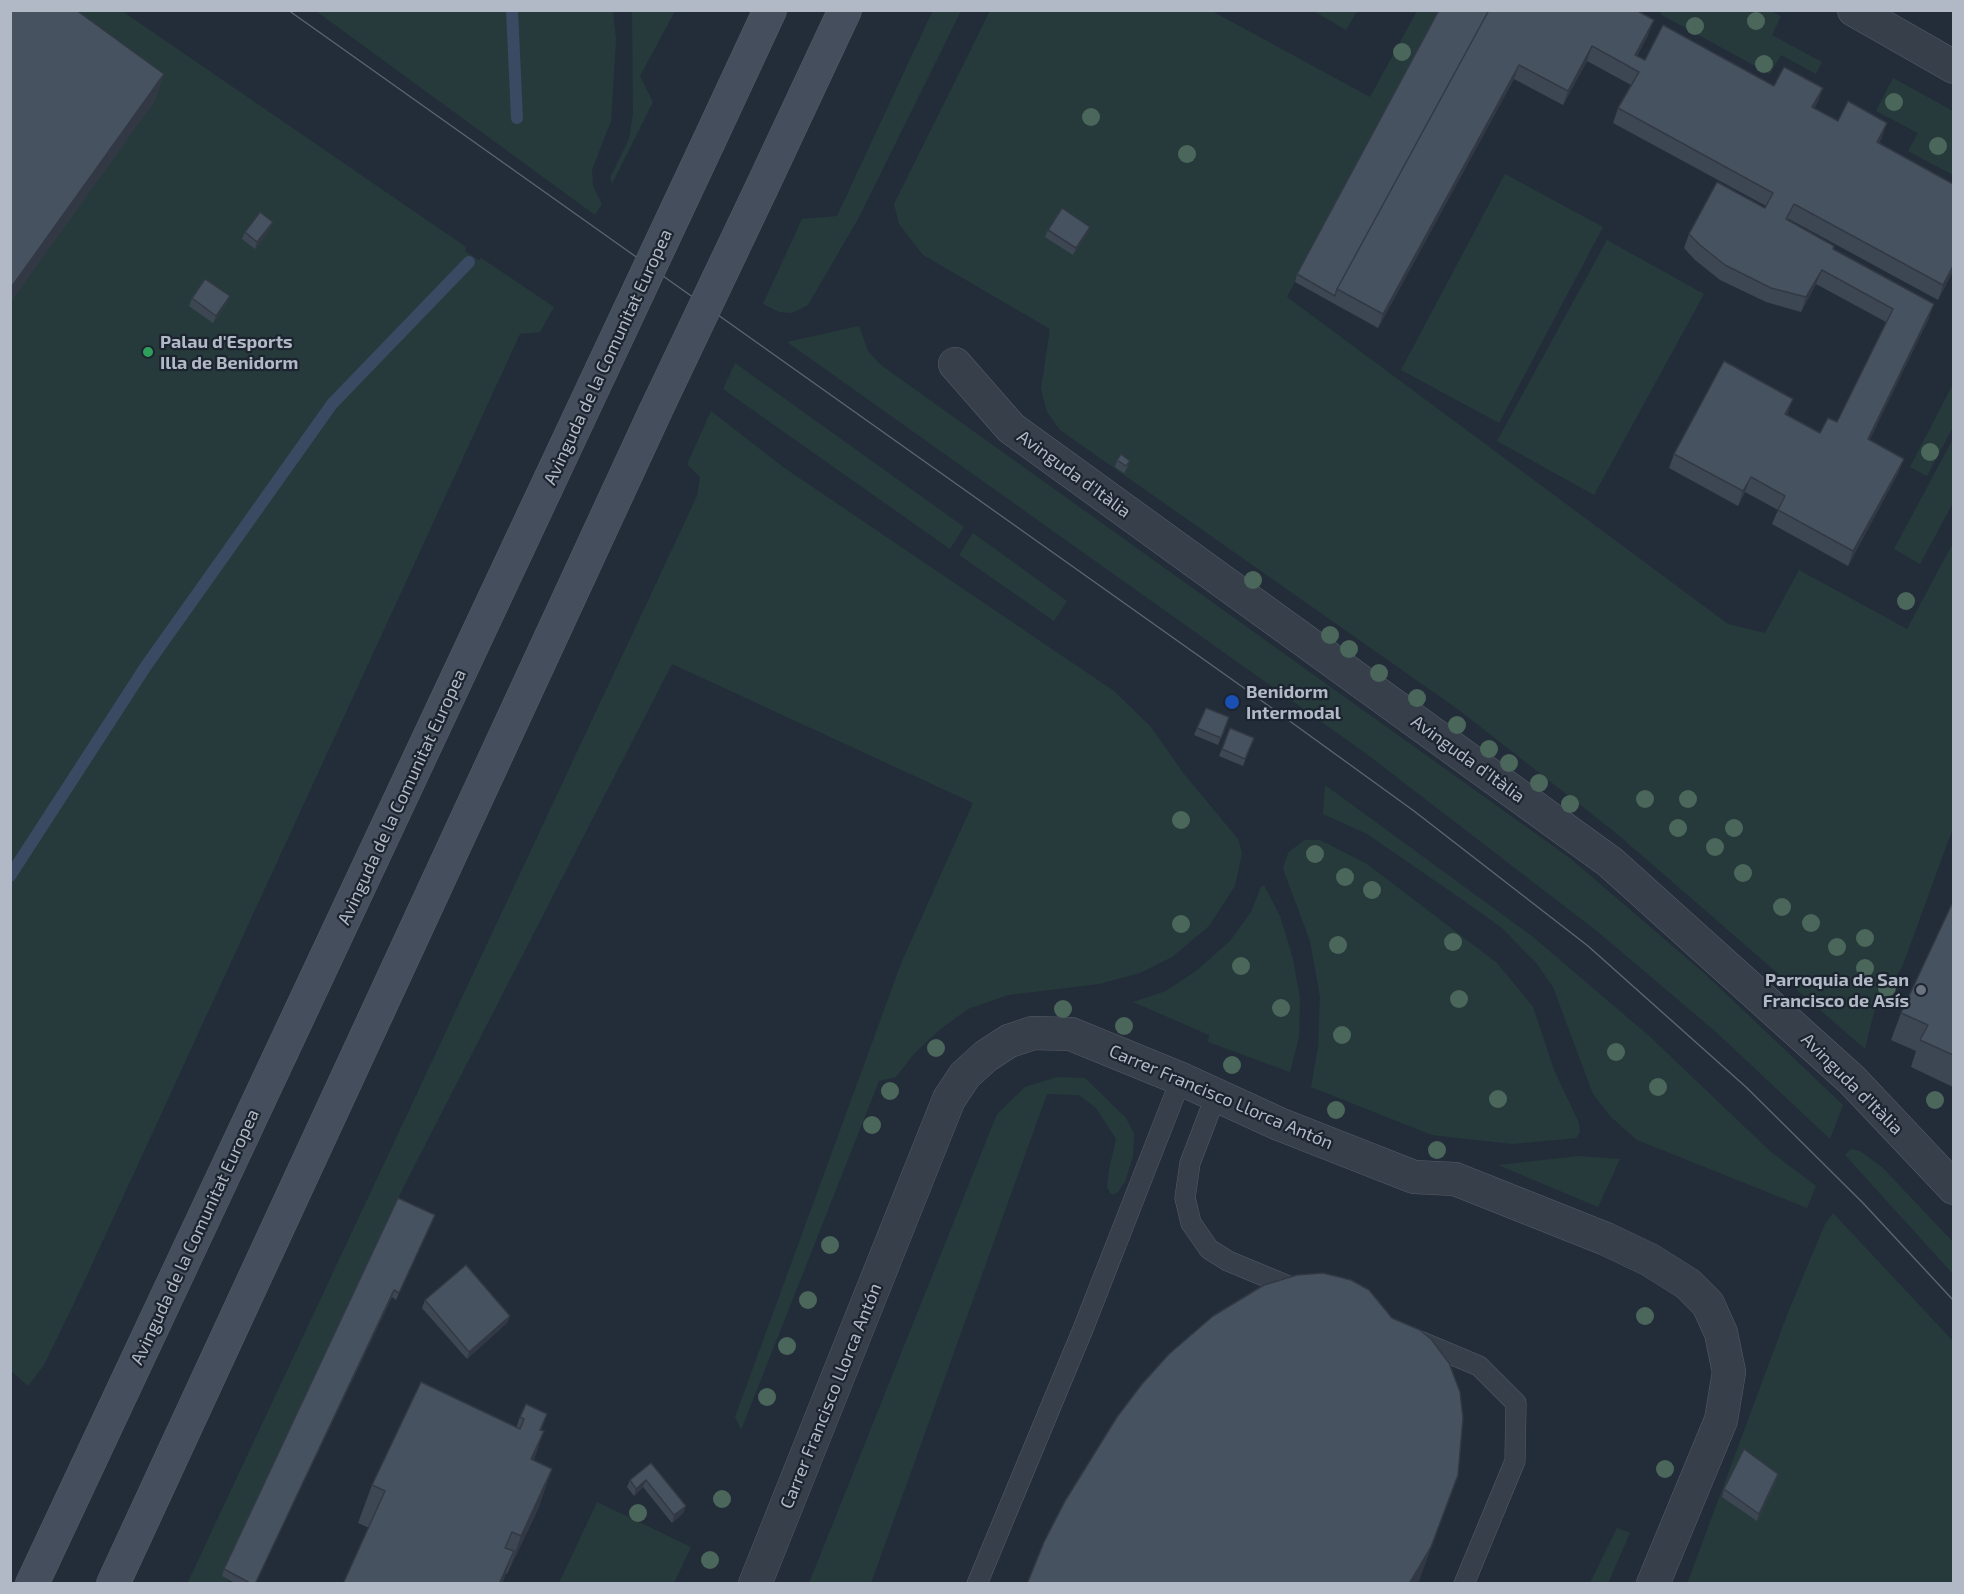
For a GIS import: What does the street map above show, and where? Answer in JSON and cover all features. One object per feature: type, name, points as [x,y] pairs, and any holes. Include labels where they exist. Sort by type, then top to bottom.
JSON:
[{"type":"main road","name":"Avinguda de la Comunitat Europea","points":[[32,1584],[770,10]]},
{"type":"main road","points":[[113,1584],[655,412],[845,10]]},
{"type":"street","points":[[1854,10],[1953,67]]},
{"type":"street","name":"Avinguda d'Itàlia","points":[[955,364],[1011,428],[1610,862],[1852,1080],[1953,1188]]},
{"type":"street","name":"Carrer Francisco Llorca Antón","points":[[755,1584],[949,1099],[964,1075],[1009,1041],[1033,1033],[1071,1034],[1181,1079],[1279,1124],[1414,1177],[1455,1179],[1606,1239],[1650,1260],[1688,1284],[1708,1304],[1721,1333],[1730,1372],[1721,1420],[1653,1584]]},
{"type":"lane","points":[[977,1584],[1083,1329],[1181,1079]]},
{"type":"lane","points":[[1216,1095],[1190,1163],[1185,1198],[1191,1223],[1209,1249],[1228,1261],[1316,1298]]},
{"type":"lane","points":[[1402,1334],[1479,1366],[1516,1402],[1515,1461],[1464,1584]]},
{"type":"green space","points":[[933,10],[961,11],[858,219],[808,305],[792,313],[779,312],[763,304],[802,219],[837,216]]},
{"type":"green space","points":[[1312,10],[1357,10],[1357,11],[1346,30]]},
{"type":"green space","points":[[10,11],[122,11],[466,247],[465,251],[479,260],[481,258],[554,307],[540,332],[520,334],[76,1299],[44,1365],[28,1386],[10,1370]]},
{"type":"green space","points":[[316,11],[613,11],[616,39],[611,121],[592,170],[593,186],[602,204],[595,215]]},
{"type":"green space","points":[[632,11],[675,11],[640,76],[653,102],[612,184],[610,178],[629,139],[633,113]]},
{"type":"green space","points":[[990,11],[1212,11],[1370,97],[1417,11],[1440,11],[1287,297],[1728,624],[1765,633],[1799,570],[1907,629],[1953,543],[1953,828],[1902,967],[1874,1012],[1865,1049],[1616,833],[1459,710],[1060,430],[1047,412],[1041,389],[1050,329],[923,255],[899,224],[894,204]]},
{"type":"green space","points":[[1662,11],[1771,11],[1781,16],[1772,35],[1822,62],[1816,74],[1781,55],[1770,74],[1660,14]]},
{"type":"green space","points":[[1893,78],[1953,111],[1953,175],[1908,151],[1918,133],[1876,111]]},
{"type":"green space","points":[[1505,174],[1603,227],[1499,423],[1401,370]]},
{"type":"green space","points":[[1607,240],[1704,294],[1594,495],[1497,441]]},
{"type":"green space","points":[[859,326],[868,351],[881,365],[1571,859],[1705,974],[1843,1105],[1830,1139],[1716,1032],[1598,932],[1364,752],[787,342]]},
{"type":"green space","points":[[735,363],[964,527],[950,549],[723,389]]},
{"type":"green space","points":[[1953,384],[1953,427],[1927,476],[1910,467]]},
{"type":"green space","points":[[711,411],[783,467],[1114,691],[1151,727],[1184,774],[1238,839],[1242,853],[1235,886],[1209,926],[1172,957],[1140,973],[1099,984],[1008,995],[968,1009],[938,1031],[913,1055],[896,1077],[879,1081],[741,1430],[735,1417],[902,961],[973,803],[672,664],[404,1186],[222,1576],[229,1580],[227,1583],[187,1584],[697,496],[700,477],[687,464]]},
{"type":"green space","points":[[1953,439],[1953,503],[1920,564],[1894,549]]},
{"type":"green space","points":[[973,533],[1067,601],[1054,621],[959,555]]},
{"type":"green space","points":[[1325,785],[1533,937],[1648,1035],[1771,1152],[1816,1186],[1807,1208],[1637,1140],[1611,1117],[1593,1094],[1553,987],[1537,964],[1502,928],[1460,898],[1367,834],[1323,814]]},
{"type":"green space","points":[[1304,840],[1320,840],[1367,864],[1497,963],[1533,1007],[1554,1070],[1579,1123],[1580,1132],[1576,1138],[1512,1144],[1432,1135],[1311,1087],[1318,1047],[1320,997],[1310,941],[1283,869],[1288,853]]},
{"type":"green space","points":[[1264,885],[1280,916],[1293,959],[1300,999],[1299,1037],[1290,1072],[1208,1042],[1209,1035],[1133,1002],[1166,991],[1196,971],[1229,942],[1251,912],[1261,887]]},
{"type":"green space","points":[[1057,1077],[1085,1078],[1126,1118],[1134,1134],[1133,1156],[1125,1182],[1118,1192],[1113,1195],[1110,1193],[1107,1187],[1109,1169],[1116,1139],[1096,1108],[1079,1095],[1047,1094],[871,1583],[809,1583],[997,1114],[1025,1087]]},
{"type":"green space","points":[[1851,1149],[1860,1151],[1882,1167],[1953,1242],[1953,1274],[1845,1155]]},
{"type":"green space","points":[[1579,1156],[1620,1159],[1598,1207],[1498,1165]]},
{"type":"green space","points":[[1833,1213],[1953,1341],[1953,1583],[1687,1584],[1787,1315],[1825,1224]]},
{"type":"green space","points":[[597,1502],[691,1547],[674,1583],[559,1583]]},
{"type":"green space","points":[[1617,1528],[1630,1533],[1608,1583],[1590,1583]]},
{"type":"building","points":[[10,10],[76,10],[164,74],[10,289]]},
{"type":"building","points":[[1439,10],[1489,10],[1335,296],[1297,274]]},
{"type":"building","points":[[1489,10],[1636,10],[1654,20],[1635,55],[1645,60],[1663,25],[1774,86],[1784,67],[1823,88],[1812,107],[1838,121],[1848,101],[1887,123],[1877,142],[1953,184],[1953,266],[1943,285],[1794,204],[1786,219],[1834,246],[1833,249],[1934,304],[1868,439],[1904,459],[1853,551],[1778,510],[1785,496],[1751,477],[1743,491],[1674,454],[1724,361],[1793,399],[1785,414],[1820,433],[1828,418],[1837,422],[1893,309],[1822,270],[1806,297],[1771,288],[1725,265],[1700,245],[1689,234],[1717,182],[1765,208],[1773,193],[1618,108],[1639,72],[1592,46],[1568,91],[1519,65],[1383,314],[1337,289]]},
{"type":"building","points":[[1062,208],[1090,227],[1076,248],[1048,230]]},
{"type":"building","points":[[260,212],[273,222],[257,242],[245,232]]},
{"type":"building","points":[[205,279],[230,296],[216,316],[192,298]]},
{"type":"building","points":[[1121,454],[1130,461],[1126,466],[1117,460]]},
{"type":"building","points":[[1206,708],[1229,717],[1221,738],[1197,728]]},
{"type":"building","points":[[1230,728],[1254,738],[1245,759],[1222,749]]},
{"type":"building","points":[[1952,904],[1953,1055],[1920,1040],[1928,1025],[1901,1013]]},
{"type":"building","points":[[398,1198],[435,1215],[399,1293],[394,1290],[255,1584],[252,1584],[224,1569]]},
{"type":"building","points":[[466,1265],[510,1316],[469,1352],[425,1300]]},
{"type":"building","points":[[1323,1273],[1351,1280],[1369,1290],[1392,1318],[1420,1330],[1431,1339],[1449,1363],[1460,1392],[1463,1418],[1458,1475],[1431,1547],[1409,1584],[1027,1584],[1044,1542],[1065,1501],[1117,1417],[1169,1354],[1213,1316],[1264,1285],[1297,1275]]},
{"type":"building","points":[[421,1382],[520,1429],[524,1419],[520,1417],[526,1404],[547,1414],[540,1430],[544,1431],[531,1459],[552,1469],[521,1536],[512,1532],[505,1548],[514,1551],[499,1584],[343,1584],[385,1491],[372,1485]]},
{"type":"building","points":[[1744,1449],[1778,1474],[1759,1514],[1724,1489]]},
{"type":"building","points":[[651,1463],[686,1506],[674,1515],[646,1480],[636,1489],[630,1480]]},
{"type":"waterway","points":[[512,10],[517,118]]},
{"type":"waterway","points":[[10,876],[146,666],[332,404],[469,262]]},
{"type":"tram line","points":[[288,10],[1414,811],[1588,946],[1746,1087],[1863,1203],[1954,1301]]},
{"type":"place","name":"Palau d'Esports Illa de Benidorm","points":[[148,352]]},
{"type":"place","name":"Benidorm Intermodal","points":[[1232,702]]},
{"type":"place","name":"Parroquia de San Francisco de Asís","points":[[1921,990]]}]
